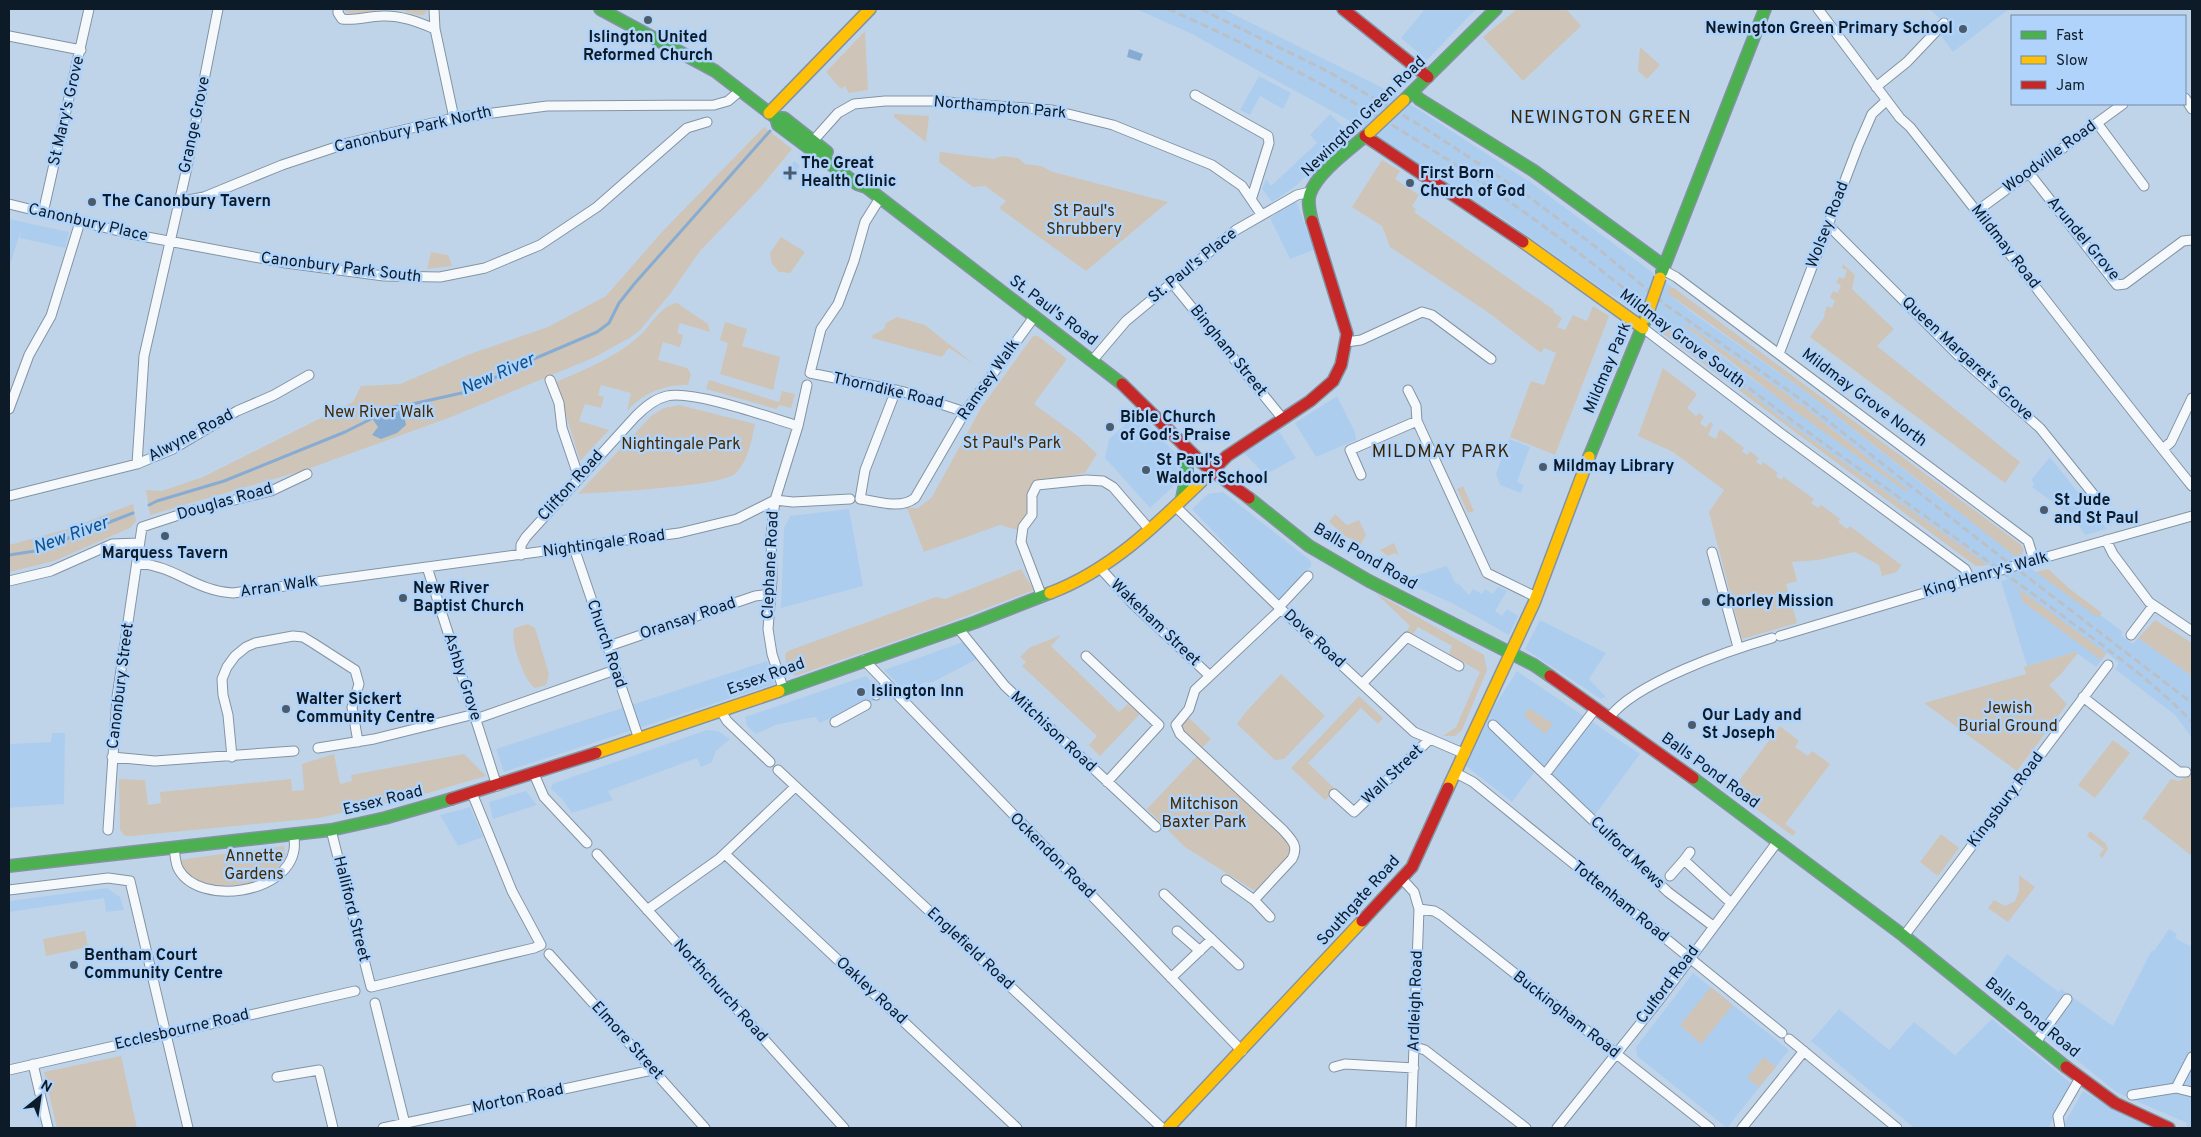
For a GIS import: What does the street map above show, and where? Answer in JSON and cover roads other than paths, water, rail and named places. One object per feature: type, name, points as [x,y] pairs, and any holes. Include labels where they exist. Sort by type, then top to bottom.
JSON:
[{"type":"main road","name":"St. Paul's Road","points":[[600,9],[683,52],[741,90],[772,115],[778,125],[792,137],[857,184],[866,187],[1092,361],[1144,404],[1187,450],[1211,471]]},
{"type":"main road","points":[[1343,9],[1428,77]]},
{"type":"main road","name":"Newington Green Road","points":[[1211,471],[1232,452],[1321,392],[1333,381],[1341,365],[1347,334],[1312,221],[1309,202],[1310,192],[1320,179],[1413,92],[1496,9]]},
{"type":"main road","name":"Mildmay Park","points":[[1511,653],[1536,597],[1601,426],[1645,323],[1662,271],[1763,9]]},
{"type":"main road","points":[[772,115],[866,10]]},
{"type":"main road","name":"Mildmay Grove North","points":[[1413,92],[1419,99],[1534,171],[1662,271]]},
{"type":"main road","name":"St. Paul's Road","points":[[772,115],[784,118],[861,178],[866,187]]},
{"type":"main road","name":"Mildmay Grove South","points":[[1367,134],[1645,323]]},
{"type":"main road","points":[[1179,502],[1186,474],[1187,450]]},
{"type":"main road","name":"Essex Road","points":[[9,866],[332,830],[385,818],[534,774],[721,711],[1042,597],[1101,568],[1150,530],[1211,471]]},
{"type":"main road","name":"Balls Pond Road","points":[[1211,471],[1234,486],[1284,528],[1321,554],[1511,653],[1534,666],[1596,708],[1904,936],[2080,1078],[2115,1103],[2169,1128]]},
{"type":"main road","name":"Southgate Road","points":[[1168,1128],[1403,880],[1420,855],[1511,653]]},
{"type":"street","name":"St Mary's Grove","points":[[44,213],[89,9]]},
{"type":"street","name":"Grange Grove","points":[[137,464],[144,356],[218,9]]},
{"type":"street","points":[[338,9],[342,19],[382,16],[398,17],[416,21],[435,29]]},
{"type":"street","points":[[434,9],[435,29],[454,118]]},
{"type":"street","name":"Mildmay Road","points":[[1818,9],[1859,61],[1864,72],[1886,101],[1977,211],[2115,391],[2192,486]]},
{"type":"street","points":[[1876,87],[1907,62],[1944,23]]},
{"type":"street","points":[[9,36],[81,50]]},
{"type":"street","name":"Canonbury Park North","points":[[178,202],[204,197],[282,164],[348,142],[454,118],[547,106],[714,105],[728,101],[741,90]]},
{"type":"street","points":[[1195,95],[1268,136],[1269,143],[1252,197]]},
{"type":"street","name":"Northampton Park","points":[[813,141],[838,112],[854,104],[884,101],[933,101],[1052,110],[1113,125],[1223,171],[1252,197],[1262,214]]},
{"type":"street","name":"Wolsey Road","points":[[1779,354],[1872,114],[1886,101]]},
{"type":"street","name":"Woodville Road","points":[[1977,211],[2122,105]]},
{"type":"street","name":"Canonbury Park South","points":[[168,241],[286,263],[384,276],[424,278],[458,274],[506,260],[553,237],[596,207],[687,128],[707,122]]},
{"type":"street","points":[[2097,123],[2144,186]]},
{"type":"street","name":"Arundel Grove","points":[[2029,173],[2117,285],[2125,284],[2182,241],[2192,240]]},
{"type":"street","name":"St. Paul's Place","points":[[1092,361],[1126,320],[1236,230],[1297,195],[1310,192]]},
{"type":"street","name":"Thorndike Road","points":[[880,198],[865,222],[838,304],[821,329],[810,372],[896,390],[965,412]]},
{"type":"street","name":"Canonbury Place","points":[[9,204],[168,241]]},
{"type":"street","points":[[9,409],[29,355],[51,316],[80,222]]},
{"type":"street","name":"Queen Margaret's Grove","points":[[1828,225],[1962,359],[2040,428],[2098,500]]},
{"type":"street","name":"Mildmay Grove North","points":[[1662,271],[1779,354],[2028,541],[2034,560]]},
{"type":"street","name":"Bingham Street","points":[[1172,283],[1283,419]]},
{"type":"street","points":[[1346,342],[1361,340],[1422,312],[1432,315],[1492,359]]},
{"type":"street","name":"Ramsey Walk","points":[[775,500],[793,502],[855,499],[901,504],[909,503],[915,498],[965,412],[1034,317]]},
{"type":"street","name":"Mildmay Grove South","points":[[1645,323],[1786,438],[1965,569],[1970,579]]},
{"type":"street","name":"Alwyne Road","points":[[9,496],[137,464],[173,449],[237,411],[274,396],[309,375]]},
{"type":"street","points":[[550,380],[559,403],[562,428],[579,478]]},
{"type":"street","name":"Clephane Road","points":[[783,688],[772,654],[768,628],[771,594],[770,536],[775,500],[798,426],[807,385]]},
{"type":"street","points":[[855,499],[896,390]]},
{"type":"street","points":[[1408,390],[1416,406],[1417,421],[1487,573],[1536,597]]},
{"type":"street","name":"Clifton Road","points":[[521,556],[521,545],[524,540],[634,417],[655,401],[666,396],[696,397],[798,426]]},
{"type":"street","points":[[2163,449],[2171,442],[2192,398]]},
{"type":"street","points":[[1361,475],[1350,450],[1417,421]]},
{"type":"street","name":"Douglas Road","points":[[142,527],[194,510],[271,491],[307,474]]},
{"type":"street","points":[[1042,597],[1021,542],[1022,527],[1032,515],[1032,495],[1037,485],[1086,480],[1103,481],[1113,487],[1150,530]]},
{"type":"street","name":"Nightingale Road","points":[[427,567],[521,556],[679,533],[718,524],[755,512],[775,500]]},
{"type":"street","name":"Dove Road","points":[[1179,502],[1280,608],[1414,732],[1465,754]]},
{"type":"street","name":"King Henry's Walk","points":[[1609,718],[1627,699],[1698,663],[1738,647],[2034,560],[2192,516]]},
{"type":"street","name":"Canonbury Street","points":[[108,830],[117,697],[142,527]]},
{"type":"street","points":[[2106,540],[2113,554],[2153,606],[2192,631]]},
{"type":"street","points":[[9,581],[51,572],[112,544],[139,543]]},
{"type":"street","name":"Church Road","points":[[574,548],[606,647],[639,739]]},
{"type":"street","points":[[1712,552],[1738,647]]},
{"type":"street","name":"Arran Walk","points":[[137,563],[166,568],[203,588],[233,594],[427,567]]},
{"type":"street","name":"Ashby Grove","points":[[427,567],[497,786]]},
{"type":"street","name":"Wakeham Street","points":[[1101,568],[1133,604],[1210,676]]},
{"type":"street","points":[[1254,900],[1292,859],[1296,852],[1296,847],[1283,830],[1177,730],[1178,721],[1189,709],[1195,690],[1280,608],[1308,576]]},
{"type":"street","name":"Oransay Road","points":[[606,647],[755,596],[771,594]]},
{"type":"street","points":[[2131,634],[2153,606]]},
{"type":"street","name":"Mitchison Road","points":[[958,628],[1004,686],[1156,827]]},
{"type":"street","points":[[232,757],[222,679],[227,667],[235,656],[246,647],[293,636],[313,643],[355,670],[359,684],[352,707],[358,742]]},
{"type":"street","points":[[1362,684],[1408,637],[1459,666]]},
{"type":"street","points":[[1086,656],[1160,725],[1107,782]]},
{"type":"street","name":"Ockendon Road","points":[[864,660],[886,685],[1242,1051]]},
{"type":"street","name":"Kingsbury Road","points":[[1904,936],[2082,697],[2108,665]]},
{"type":"street","points":[[318,748],[358,742],[476,716],[615,670]]},
{"type":"street","points":[[876,695],[886,685]]},
{"type":"street","points":[[2082,697],[2179,772],[2186,772]]},
{"type":"street","points":[[835,722],[866,705]]},
{"type":"street","points":[[1546,774],[1596,708]]},
{"type":"street","points":[[721,711],[727,721],[770,762]]},
{"type":"street","name":"Culford Mews","points":[[1493,725],[1668,892],[1713,926]]},
{"type":"street","name":"Wall Street","points":[[1334,794],[1354,812],[1429,740]]},
{"type":"street","points":[[112,758],[154,760],[294,752]]},
{"type":"street","name":"Englefield Road","points":[[778,770],[1162,1128]]},
{"type":"street","name":"Tottenham Road","points":[[1456,773],[1472,782],[1897,1128]]},
{"type":"street","points":[[534,774],[544,797],[587,844]]},
{"type":"street","points":[[647,910],[725,854],[796,787]]},
{"type":"street","name":"Halliford Street","points":[[332,830],[371,987],[541,946],[512,891],[472,793]]},
{"type":"street","points":[[174,847],[178,870],[194,885],[215,891],[240,890],[261,886],[281,872],[294,851],[294,835]]},
{"type":"street","name":"Culford Road","points":[[1557,1128],[1660,999],[1689,957],[1778,841]]},
{"type":"street","points":[[1670,876],[1690,852]]},
{"type":"street","name":"Northchurch Road","points":[[597,854],[844,1128]]},
{"type":"street","name":"Oakley Road","points":[[725,854],[1017,1128]]},
{"type":"street","points":[[1684,860],[1731,903]]},
{"type":"street","points":[[9,890],[108,878],[130,881],[188,1128]]},
{"type":"street","points":[[1226,880],[1254,900],[1270,917]]},
{"type":"street","name":"Ardleigh Road","points":[[1403,880],[1413,889],[1420,909],[1411,1128]]},
{"type":"street","points":[[1164,894],[1239,965]]},
{"type":"street","name":"Buckingham Road","points":[[1420,909],[1434,911],[1441,915],[1710,1128]]},
{"type":"street","points":[[1177,930],[1200,951]]},
{"type":"street","points":[[1171,978],[1212,939]]},
{"type":"street","name":"Elmore Street","points":[[549,954],[705,1128]]},
{"type":"street","name":"Ecclesbourne Road","points":[[9,1070],[355,991]]},
{"type":"street","points":[[2036,1042],[2067,999]]},
{"type":"street","points":[[375,1003],[405,1126]]},
{"type":"street","points":[[1415,1047],[1425,1050],[1526,1128]]},
{"type":"street","points":[[1742,1128],[1804,1051]]},
{"type":"street","points":[[2176,1088],[2192,1057]]},
{"type":"street","points":[[33,1064],[48,1128]]},
{"type":"street","points":[[1334,1067],[1345,1064],[1414,1068]]},
{"type":"street","points":[[277,1077],[320,1070],[334,1128]]},
{"type":"street","name":"Morton Road","points":[[384,1128],[405,1126],[652,1070]]},
{"type":"street","points":[[2060,1128],[2058,1116],[2080,1078]]},
{"type":"street","points":[[2132,1095],[2176,1088],[2192,1092]]},
{"type":"waterway","name":"New River","points":[[399,407],[466,392],[522,364],[597,332],[609,323],[619,303],[635,283],[770,131]]},
{"type":"waterway","name":"New River","points":[[149,505],[224,481],[345,432],[375,417]]},
{"type":"waterway","name":"New River","points":[[9,555],[35,551],[133,513]]},
{"type":"railway","points":[[1168,9],[1217,31],[1359,105],[1450,161],[1494,191],[1538,222],[1786,416],[2109,650],[2144,678],[2192,722]]},
{"type":"railway","points":[[1201,9],[1327,71],[1423,127],[1525,194],[1596,247],[1666,305],[1799,398],[1983,543],[2192,703]]},
{"type":"place","name":"Islington United Reformed Church","points":[[648,20]]},
{"type":"place","name":"Newington Green Primary School","points":[[1963,29]]},
{"type":"place","name":"The Great Health Clinic","points":[[790,173]]},
{"type":"place","name":"First Born Church of God","points":[[1410,183]]},
{"type":"place","name":"The Canonbury Tavern","points":[[92,202]]},
{"type":"place","name":"Bible Church of God's Praise","points":[[1110,427]]},
{"type":"place","name":"Mildmay Library","points":[[1543,467]]},
{"type":"place","name":"St Paul's Waldorf School","points":[[1146,470]]},
{"type":"place","name":"St Jude and St Paul","points":[[2044,510]]},
{"type":"place","name":"Marquess Tavern","points":[[165,536]]},
{"type":"place","name":"New River Baptist Church","points":[[403,598]]},
{"type":"place","name":"Chorley Mission","points":[[1706,602]]},
{"type":"place","name":"Islington Inn","points":[[861,692]]},
{"type":"place","name":"Walter Sickert Community Centre","points":[[286,709]]},
{"type":"place","name":"Our Lady and St Joseph","points":[[1692,725]]},
{"type":"place","name":"Bentham Court Community Centre","points":[[74,965]]},
{"type":"district","name":"NEWINGTON GREEN","points":[[1601,118]]},
{"type":"district","name":"MILDMAY PARK","points":[[1441,452]]},
{"type":"park label","name":"St Paul's Shrubbery","points":[[1084,221]]},
{"type":"park label","name":"New River Walk","points":[[379,413]]},
{"type":"park label","name":"St Paul's Park","points":[[1012,444]]},
{"type":"park label","name":"Nightingale Park","points":[[681,445]]},
{"type":"park label","name":"Jewish Burial Ground","points":[[2008,718]]},
{"type":"park label","name":"Mitchison Baxter Park","points":[[1204,814]]},
{"type":"park label","name":"Annette Gardens","points":[[254,866]]}]
